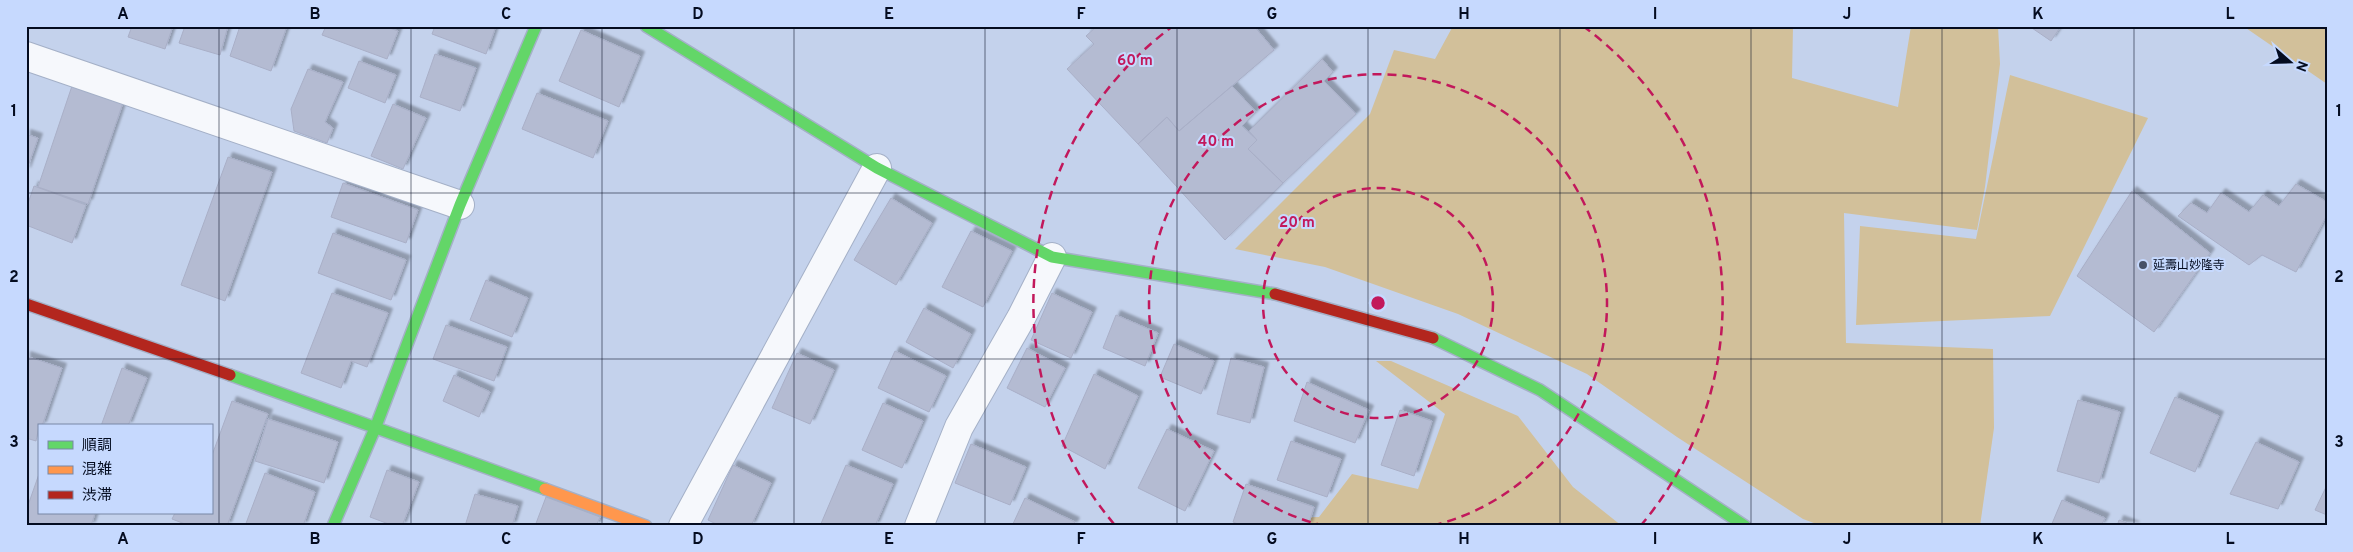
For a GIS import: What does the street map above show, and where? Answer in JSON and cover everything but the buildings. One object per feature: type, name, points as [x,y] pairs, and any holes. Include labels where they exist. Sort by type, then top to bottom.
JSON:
[{"type":"street","points":[[333,526],[376,426],[460,206],[536,26]]},
{"type":"street","points":[[646,26],[877,168],[1052,256],[1273,293],[1436,339],[1540,390],[1745,526]]},
{"type":"street","points":[[26,56],[460,206]]},
{"type":"street","points":[[683,526],[877,168]]},
{"type":"street","points":[[919,526],[959,427],[1021,318],[1052,256]]},
{"type":"street","points":[[26,304],[376,426],[646,526]]},
{"type":"shaded area","points":[[1453,26],[1793,26],[1792,78],[1898,107],[1911,26],[1998,26],[2000,64],[1985,187],[1977,230],[1844,213],[1846,343],[1993,349],[1994,428],[1980,526],[1822,526],[1803,519],[1677,437],[1587,374],[1458,314],[1325,267],[1235,249],[1370,114],[1394,50],[1435,59]]},
{"type":"shaded area","points":[[2243,26],[2327,26],[2327,84]]},
{"type":"shaded area","points":[[2010,75],[2148,118],[2050,316],[1856,325],[1860,226],[1976,239]]},
{"type":"shaded area","points":[[1376,361],[1391,361],[1518,416],[1573,487],[1622,526],[1251,526],[1256,519],[1319,517],[1352,474],[1418,489],[1445,414]]},
{"type":"traffic: fast","points":[[333,526],[376,426],[460,205],[536,26]]},
{"type":"traffic: fast","points":[[646,26],[877,168],[1052,257],[1275,294]]},
{"type":"traffic: fast","points":[[1433,338],[1540,390],[1745,526]]},
{"type":"traffic: fast","points":[[230,375],[545,489]]},
{"type":"traffic: slow","points":[[545,489],[646,526]]},
{"type":"traffic: jam","points":[[1275,294],[1433,338]]},
{"type":"traffic: jam","points":[[26,304],[230,375]]},
{"type":"place","name":"延壽山妙隆寺","points":[[2143,265]]}]
